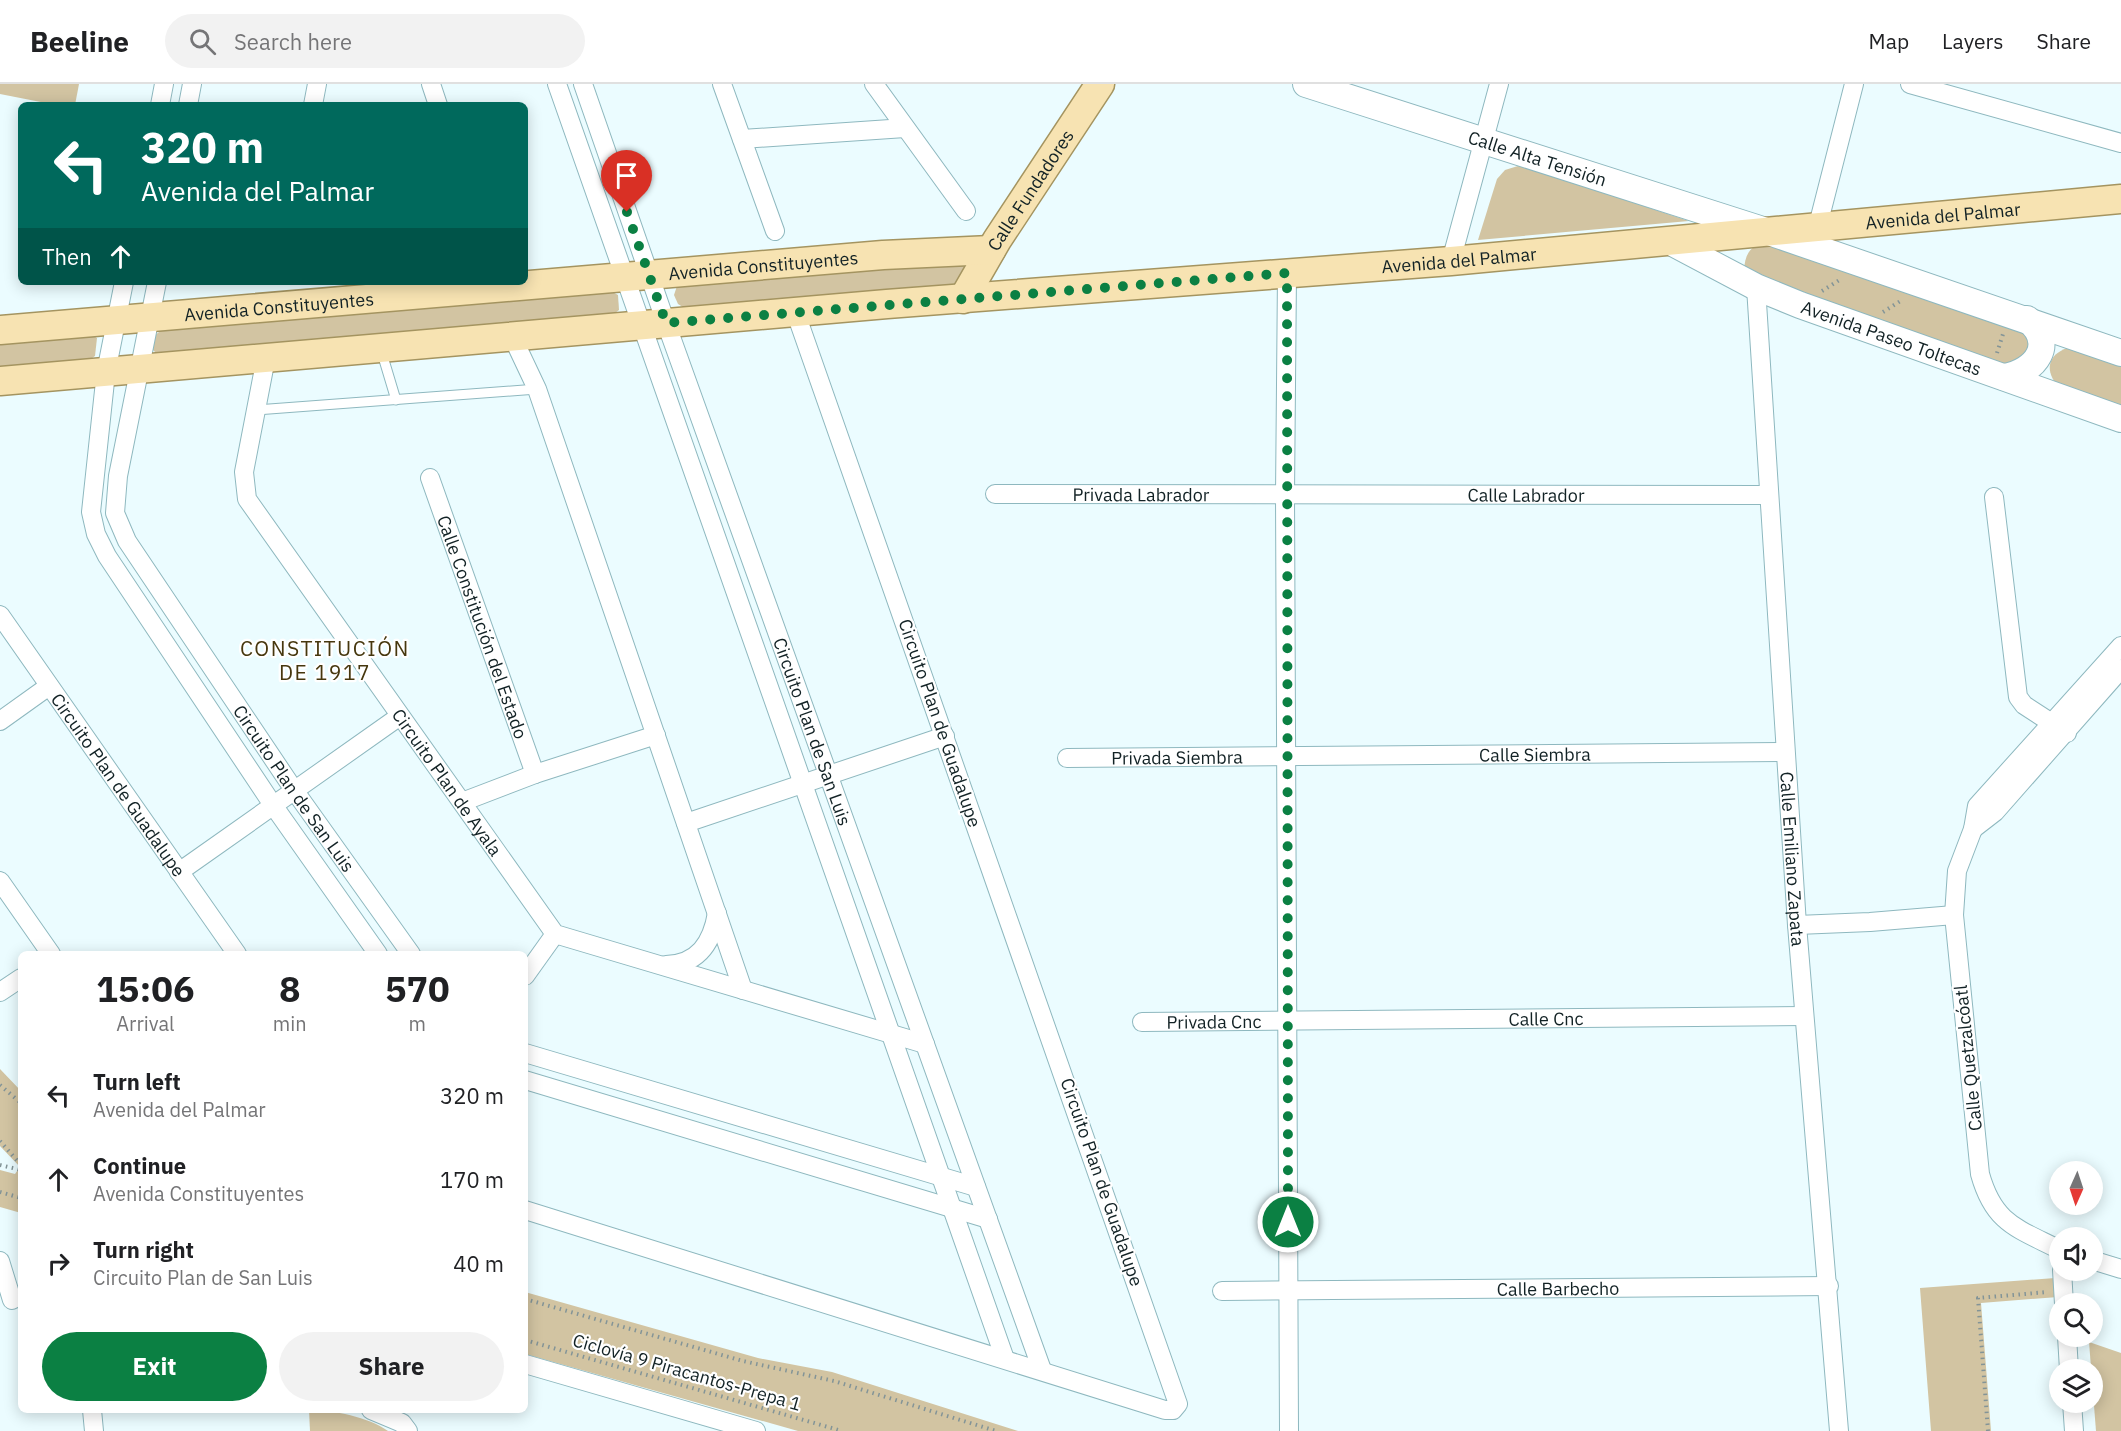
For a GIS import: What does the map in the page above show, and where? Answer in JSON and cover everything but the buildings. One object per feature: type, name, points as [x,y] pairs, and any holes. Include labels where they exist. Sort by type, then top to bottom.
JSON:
[{"type":"main road","name":"Calle Fundadores","points":[[963,299],[991,250],[1100,84]]},
{"type":"main road","name":"Avenida del Palmar","points":[[795,312],[1451,261],[1769,232],[1818,225],[2121,199]]},
{"type":"main road","name":"Avenida Constituyentes","points":[[0,330],[883,255],[991,250]]},
{"type":"main road","points":[[0,381],[795,312]]},
{"type":"street","points":[[161,102],[164,84]]},
{"type":"street","points":[[189,102],[192,84]]},
{"type":"street","points":[[314,102],[317,84]]},
{"type":"street","points":[[431,84],[437,102]]},
{"type":"street","points":[[556,84],[636,276]]},
{"type":"street","points":[[583,84],[636,276]]},
{"type":"street","points":[[722,84],[775,231]]},
{"type":"street","points":[[874,84],[966,211]]},
{"type":"street","name":"Calle Alta Tensión","points":[[1306,84],[1769,232]]},
{"type":"street","points":[[1451,261],[1499,84]]},
{"type":"street","points":[[1818,225],[1854,84]]},
{"type":"street","points":[[1910,84],[2121,143]]},
{"type":"street","points":[[742,139],[905,128]]},
{"type":"street","points":[[1769,232],[2121,353]]},
{"type":"street","name":"Avenida Paseo Toltecas","points":[[1669,241],[1756,287],[1800,305],[2121,419]]},
{"type":"street","points":[[1287,273],[1285,495],[1289,1431]]},
{"type":"street","name":"Circuito Plan de San Luis","points":[[636,276],[829,775],[1042,1370]]},
{"type":"street","name":"Circuito Plan de San Luis","points":[[636,276],[803,784],[1005,1359]]},
{"type":"street","name":"Circuito Plan de San Luis","points":[[123,285],[106,372],[90,512],[99,541],[273,806],[376,951]]},
{"type":"street","name":"Circuito Plan de San Luis","points":[[156,285],[118,476],[115,513],[126,541],[294,790],[409,951]]},
{"type":"street","name":"Calle Emiliano Zapata","points":[[1756,287],[1797,925],[1829,1286],[1839,1431]]},
{"type":"street","name":"Circuito Plan de Guadalupe","points":[[528,1211],[1165,1410],[1173,1410],[1178,1404],[795,312]]},
{"type":"street","points":[[1998,374],[2028,370],[2036,361],[2040,350],[2040,337],[2036,326],[2018,316]]},
{"type":"street","points":[[512,336],[537,389],[743,990]]},
{"type":"street","points":[[2051,393],[2045,382],[2044,368],[2048,356],[2056,346],[2067,340],[2080,338]]},
{"type":"street","name":"Circuito Plan de Ayala","points":[[266,358],[244,472],[247,498],[555,934]]},
{"type":"street","points":[[96,475],[118,476]]},
{"type":"street","name":"Calle Constitución del Estado","points":[[430,478],[535,774]]},
{"type":"street","name":"Privada Labrador","points":[[995,494],[1285,495]]},
{"type":"street","name":"Calle Labrador","points":[[1285,495],[1768,495]]},
{"type":"street","points":[[1994,497],[2018,697],[2024,705],[2067,733]]},
{"type":"street","name":"Circuito Plan de Guadalupe","points":[[0,615],[235,951]]},
{"type":"street","name":"Calle Quetzalcóatl","points":[[2049,1244],[2000,1218],[1985,1194],[1980,1174],[1954,915],[1957,871],[1973,829],[1977,806],[2051,721],[2121,646]]},
{"type":"street","points":[[1973,829],[1995,812],[2121,669]]},
{"type":"street","points":[[0,721],[50,686]]},
{"type":"street","points":[[179,872],[400,716]]},
{"type":"street","points":[[462,802],[535,774],[656,735]]},
{"type":"street","points":[[686,823],[945,736]]},
{"type":"street","name":"Calle Siembra","points":[[1286,756],[1785,752]]},
{"type":"street","name":"Privada Siembra","points":[[1067,758],[1286,756]]},
{"type":"street","points":[[0,881],[49,951]]},
{"type":"street","points":[[661,965],[679,965],[701,952],[715,928],[717,913]]},
{"type":"street","points":[[1797,925],[1954,915]]},
{"type":"street","points":[[528,972],[555,934],[925,1044]]},
{"type":"street","points":[[0,992],[18,980]]},
{"type":"street","name":"Calle Cnc","points":[[1287,1020],[1804,1016]]},
{"type":"street","name":"Privada Cnc","points":[[1142,1022],[1287,1020]]},
{"type":"street","points":[[528,1054],[976,1187]]},
{"type":"street","points":[[528,1081],[951,1206],[988,1219]]},
{"type":"street","points":[[2103,1263],[2121,1269]]},
{"type":"street","points":[[1,1275],[11,1301]]},
{"type":"street","name":"Calle Barbecho","points":[[1222,1291],[1829,1286]]},
{"type":"street","points":[[528,1365],[756,1431]]},
{"type":"street","points":[[92,1413],[94,1431]]},
{"type":"street","points":[[378,1413],[402,1423],[408,1431]]},
{"type":"street","points":[[2073,1413],[2074,1431]]},
{"type":"lane","points":[[380,348],[396,400]]},
{"type":"lane","points":[[256,410],[537,389]]},
{"type":"path","points":[[1800,305],[1865,264]]},
{"type":"path","points":[[1861,327],[1926,285]]},
{"type":"path","points":[[1998,374],[2018,316]]},
{"type":"path","points":[[0,1085],[18,1100]]},
{"type":"path","points":[[0,1141],[18,1162]]},
{"type":"path","points":[[0,1165],[18,1169]]},
{"type":"path","points":[[0,1192],[18,1197]]},
{"type":"path","points":[[1989,1431],[1978,1298],[2049,1297]]},
{"type":"path","points":[[528,1300],[743,1361],[834,1381],[996,1431]]},
{"type":"path","name":"Ciclovía 9 Piracantos-Prepa 1","points":[[528,1341],[842,1431]]},
{"type":"shaded area","points":[[0,84],[79,84],[76,102],[41,102],[0,94]]},
{"type":"shaded area","points":[[1518,166],[1689,221],[1478,240],[1497,179],[1505,170]]},
{"type":"shaded area","points":[[1773,241],[2026,331],[2033,350],[2012,369],[1787,293],[1744,269],[1752,249],[1760,244]]},
{"type":"shaded area","points":[[962,263],[968,266],[950,289],[686,309],[678,304],[674,295],[677,286]]},
{"type":"shaded area","points":[[609,290],[618,295],[619,310],[611,316],[159,356],[153,350],[155,335],[162,330]]},
{"type":"shaded area","points":[[90,334],[97,338],[95,356],[88,361],[0,369],[0,343]]},
{"type":"shaded area","points":[[2071,347],[2121,361],[2121,411],[2057,385],[2050,373],[2051,361],[2058,353]]},
{"type":"shaded area","points":[[0,1069],[18,1088],[18,1165],[0,1146]]},
{"type":"shaded area","points":[[0,1170],[15,1174],[18,1170],[18,1212],[0,1207]]},
{"type":"shaded area","points":[[2049,1278],[2049,1281],[2055,1281],[2057,1293],[2049,1293],[2049,1298],[1981,1303],[1991,1431],[1931,1431],[1920,1288]]},
{"type":"shaded area","points":[[528,1293],[758,1358],[832,1372],[1018,1431],[798,1431],[528,1355]]},
{"type":"shaded area","points":[[2089,1347],[2103,1347],[2121,1353],[2121,1431],[2096,1431],[2095,1413],[2103,1413],[2103,1359],[2090,1359]]},
{"type":"shaded area","points":[[309,1413],[350,1415],[388,1431],[310,1431]]},
{"type":"district","name":"CONSTITUCIÓN DE 1917","points":[[325,660]]},
{"type":"route","points":[[627,212],[666,323],[1287,273],[1285,495],[1288,1222]]}]
